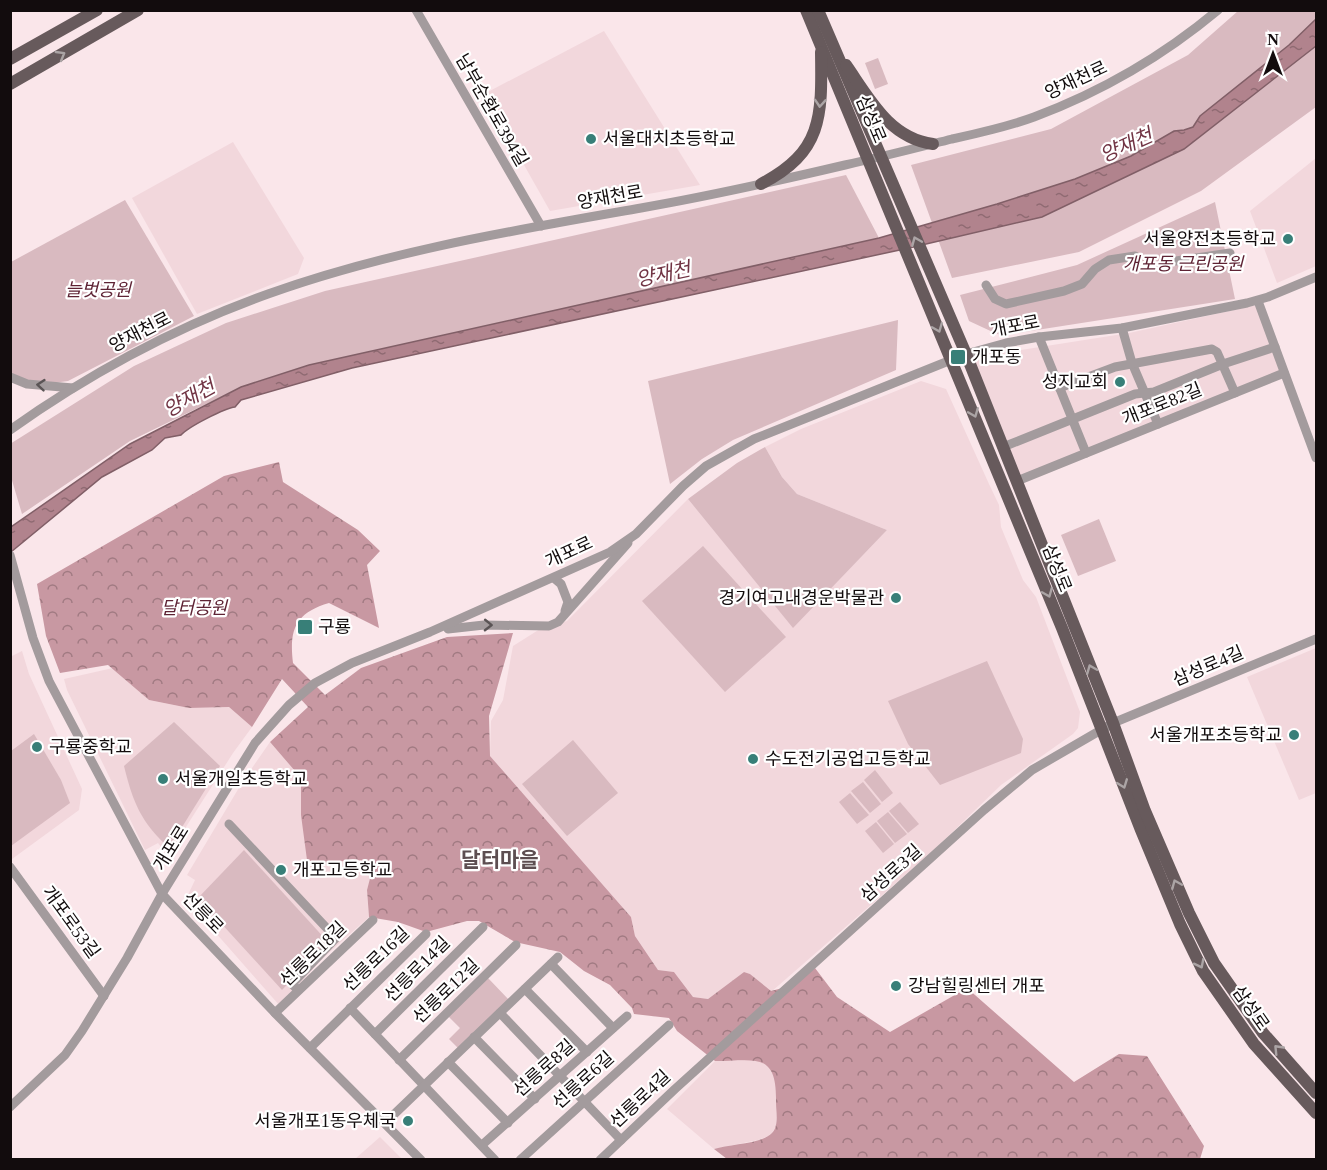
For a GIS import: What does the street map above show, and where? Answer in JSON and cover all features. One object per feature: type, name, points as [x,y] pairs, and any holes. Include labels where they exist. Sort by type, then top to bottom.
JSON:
[{"type":"main road","points":[[10,59],[97,10]]},
{"type":"main road","points":[[10,84],[138,10]]},
{"type":"main road","name":"삼성로","points":[[806,10],[826,43],[864,133],[966,354],[1113,723],[1145,811],[1189,913],[1214,963],[1263,1033],[1317,1094]]},
{"type":"main road","name":"삼성로","points":[[818,10],[826,43]]},
{"type":"main road","points":[[826,43],[894,128],[914,140],[933,144]]},
{"type":"main road","points":[[761,184],[782,173],[807,146],[815,131],[819,118],[826,43]]},
{"type":"main road","name":"삼성로","points":[[864,133],[925,296],[1062,628],[1180,924],[1203,972],[1254,1044],[1317,1113]]},
{"type":"street","name":"남부순환로394길","points":[[416,10],[541,226]]},
{"type":"street","name":"양재천로","points":[[10,430],[73,388],[182,329],[270,293],[327,275],[417,252],[761,184],[1033,118],[1158,57],[1218,10]]},
{"type":"street","points":[[1176,261],[1230,253]]},
{"type":"street","points":[[986,285],[995,299],[1006,304],[1064,291],[1082,284],[1095,269],[1109,260],[1135,256]]},
{"type":"street","name":"개포로","points":[[10,1107],[65,1055],[104,996],[162,894],[255,743],[289,705],[315,683],[333,672],[430,632],[610,552],[636,534],[683,486],[724,454],[754,439],[951,359],[1006,343],[1122,328],[1258,301],[1317,277]]},
{"type":"street","points":[[1258,301],[1317,458]]},
{"type":"street","points":[[1122,328],[1132,363],[1158,424]]},
{"type":"street","points":[[1039,337],[1086,453]]},
{"type":"street","name":"개포로82길","points":[[1003,447],[1135,393],[1154,392],[1223,364],[1275,347]]},
{"type":"street","name":"개포로82길","points":[[1059,388],[1115,367],[1212,349],[1217,352],[1223,364]]},
{"type":"street","points":[[1223,364],[1235,393]]},
{"type":"street","name":"개포로82길","points":[[1017,481],[1284,373]]},
{"type":"street","points":[[10,377],[27,384],[73,388]]},
{"type":"street","points":[[430,632],[462,626],[549,626],[558,622],[636,534]]},
{"type":"street","name":"선릉로","points":[[10,555],[33,638],[49,681],[162,894],[275,1013],[421,1160]]},
{"type":"street","points":[[554,578],[561,584],[568,602],[563,616]]},
{"type":"street","name":"삼성로4길","points":[[1113,723],[1317,639]]},
{"type":"street","name":"삼성로3길","points":[[704,1063],[1006,791],[1046,761],[1113,723]]},
{"type":"street","points":[[229,824],[336,938],[292,984],[296,988]]},
{"type":"street","name":"개포로53길","points":[[10,867],[104,996]]},
{"type":"street","name":"선릉로18길","points":[[275,1013],[373,920]]},
{"type":"street","name":"선릉로14길","points":[[375,1034],[483,927]]},
{"type":"street","name":"선릉로16길","points":[[310,1048],[426,934]]},
{"type":"street","name":"선릉로12길","points":[[399,1060],[516,945]]},
{"type":"street","points":[[385,1123],[555,960],[613,1028]]},
{"type":"street","points":[[525,989],[587,1052]]},
{"type":"street","name":"선릉로16길","points":[[350,1008],[495,1160]]},
{"type":"street","points":[[500,1013],[621,1140]]},
{"type":"street","name":"선릉로8길","points":[[482,1145],[627,1016]]},
{"type":"street","name":"선릉로6길","points":[[520,1160],[669,1025]]},
{"type":"street","points":[[474,1037],[535,1098]]},
{"type":"street","points":[[448,1062],[508,1123]]},
{"type":"street","name":"선릉로4길","points":[[600,1160],[704,1063]]},
{"type":"shaded area","name":"서울대치초등학교","points":[[604,31],[700,185],[550,211],[484,94]]},
{"type":"shaded area","points":[[233,142],[304,258],[298,274],[197,314],[132,198]]},
{"type":"shaded area","name":"서울양전초등학교","points":[[1316,158],[1316,266],[1277,283],[1250,211]]},
{"type":"shaded area","points":[[1257,305],[1282,373],[1020,476],[969,358],[1129,333]]},
{"type":"shaded area","points":[[921,381],[946,389],[999,505],[1001,527],[1023,580],[1036,597],[1080,712],[1078,728],[1073,734],[1001,785],[935,849],[771,992],[750,974],[744,972],[708,999],[693,997],[674,972],[658,970],[635,936],[631,917],[490,756],[491,721],[503,700],[513,646],[540,629],[567,621],[688,499],[793,627],[887,530],[797,494],[782,477],[765,447],[801,429]]},
{"type":"shaded area","name":"서울개포초등학교","points":[[1316,648],[1316,793],[1299,800],[1247,677]]},
{"type":"shaded area","name":"구룡중학교","points":[[22,651],[29,674],[82,789],[79,810],[12,859],[10,657]]},
{"type":"shaded area","name":"서울개일초등학교","points":[[113,668],[149,700],[189,708],[229,707],[252,727],[170,852],[166,853],[158,843],[145,850],[67,690],[64,679]]},
{"type":"shaded area","name":"개포고등학교","points":[[270,742],[301,778],[301,815],[320,866],[353,859],[375,863],[367,890],[369,917],[324,957],[280,1006],[186,899],[195,880],[187,875],[243,781]]},
{"type":"shaded area","points":[[759,1060],[772,1069],[777,1084],[776,1126],[771,1135],[714,1149],[667,1109],[715,1061]]},
{"type":"shaded area","points":[[380,1137],[402,1159],[355,1159]]},
{"type":"green space","points":[[1238,11],[1316,11],[1316,107],[1201,191],[1079,252],[952,278],[911,165],[1051,129],[1188,55]]},
{"type":"green space","points":[[878,58],[888,84],[875,89],[865,63]]},
{"type":"green space","points":[[846,175],[879,238],[309,365],[241,387],[130,441],[22,514],[11,477],[10,444],[134,366],[226,323],[325,291]]},
{"type":"green space","name":"늘벗공원","points":[[125,200],[194,316],[68,381],[46,384],[11,377],[11,262]]},
{"type":"green space","name":"개포동 근린공원","points":[[1215,202],[1235,299],[1004,335],[969,321],[960,295],[1077,265]]},
{"type":"green space","points":[[898,320],[896,370],[733,440],[702,459],[670,484],[648,381]]},
{"type":"green space","points":[[765,447],[782,477],[797,494],[887,530],[793,628],[688,499],[737,463]]},
{"type":"green space","name":"달터공원","points":[[279,462],[283,482],[358,530],[380,551],[367,565],[379,628],[329,603],[318,607],[308,612],[297,624],[292,641],[293,663],[325,695],[361,668],[447,637],[513,633],[489,716],[490,756],[631,917],[635,936],[658,970],[674,972],[693,997],[708,999],[744,972],[750,974],[771,991],[790,986],[815,968],[837,997],[890,1032],[967,988],[1074,1082],[1119,1054],[1147,1056],[1204,1146],[1200,1159],[727,1159],[714,1149],[753,1142],[767,1137],[776,1127],[773,1074],[761,1062],[715,1061],[677,1031],[669,1018],[634,1014],[632,1008],[610,985],[584,971],[560,952],[515,942],[479,921],[467,921],[426,932],[398,922],[369,917],[367,890],[374,863],[353,859],[320,866],[307,860],[301,815],[301,778],[270,742],[308,707],[282,679],[252,727],[229,707],[189,708],[149,700],[108,665],[60,673],[46,636],[37,584],[224,476]]},
{"type":"green space","points":[[1099,519],[1116,561],[1078,576],[1061,535]]},
{"type":"green space","points":[[703,546],[786,637],[725,692],[642,601]]},
{"type":"green space","points":[[987,661],[1023,739],[1021,753],[940,785],[908,744],[888,701]]},
{"type":"green space","points":[[174,722],[220,766],[169,848],[159,839],[139,811],[124,766]]},
{"type":"green space","points":[[34,734],[61,780],[70,803],[11,846],[11,751]]},
{"type":"green space","points":[[573,740],[618,793],[567,836],[522,784]]},
{"type":"green space","points":[[875,770],[893,793],[882,802],[864,780]]},
{"type":"green space","points":[[863,782],[881,804],[870,813],[851,791]]},
{"type":"green space","points":[[850,793],[869,815],[857,824],[839,802]]},
{"type":"green space","points":[[900,802],[919,824],[908,833],[889,811]]},
{"type":"green space","points":[[888,812],[907,834],[895,843],[877,821]]},
{"type":"green space","points":[[876,822],[894,844],[883,853],[865,831]]},
{"type":"green space","points":[[244,850],[328,942],[282,990],[198,898]]},
{"type":"green space","points":[[488,978],[509,1000],[459,1049],[449,1039],[460,1028],[448,1016]]},
{"type":"water","points":[[1316,19],[1316,46],[1184,149],[1042,217],[909,248],[352,368],[241,400],[235,407],[207,418],[181,435],[165,438],[152,450],[102,477],[11,552],[11,527],[130,444],[241,387],[309,365],[879,238],[1075,179],[1131,156],[1174,131],[1193,127],[1200,116],[1289,45]]},
{"type":"place","name":"서울대치초등학교","points":[[591,139]]},
{"type":"place","name":"서울양전초등학교","points":[[1288,239]]},
{"type":"place","name":"개포동","points":[[958,357]]},
{"type":"place","name":"성지교회","points":[[1120,382]]},
{"type":"place","name":"경기여고내경운박물관","points":[[896,598]]},
{"type":"place","name":"구룡","points":[[305,627]]},
{"type":"place","name":"서울개포초등학교","points":[[1294,735]]},
{"type":"place","name":"구룡중학교","points":[[37,747]]},
{"type":"place","name":"수도전기공업고등학교","points":[[753,759]]},
{"type":"place","name":"서울개일초등학교","points":[[163,779]]},
{"type":"place","name":"개포고등학교","points":[[281,870]]},
{"type":"place","name":"강남힐링센터 개포","points":[[896,986]]},
{"type":"place","name":"서울개포1동우체국","points":[[408,1121]]},
{"type":"district","name":"달터마을","points":[[500,860]]},
{"type":"water label","name":"양재천","points":[[1126,145]]},
{"type":"water label","name":"양재천","points":[[663,274]]},
{"type":"water label","name":"양재천","points":[[189,398]]}]
